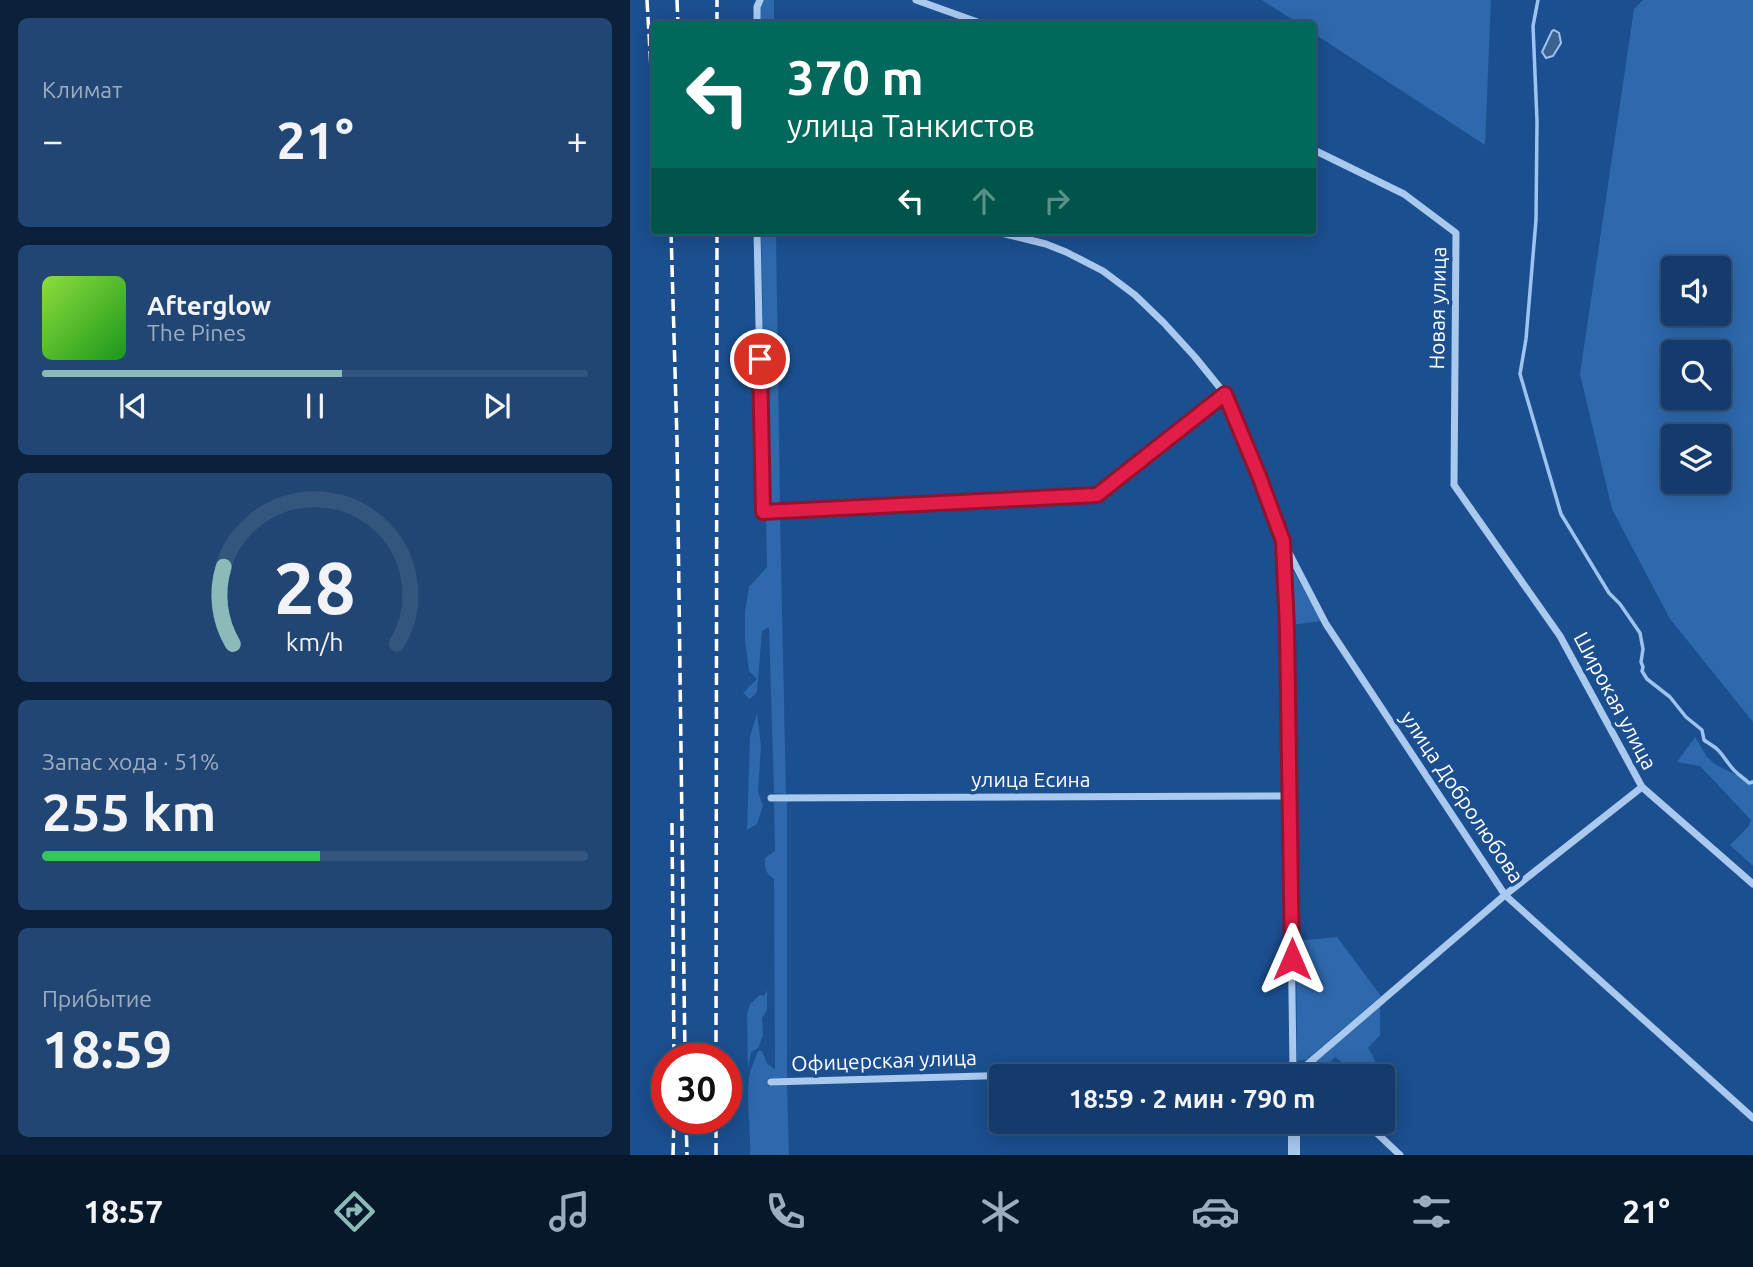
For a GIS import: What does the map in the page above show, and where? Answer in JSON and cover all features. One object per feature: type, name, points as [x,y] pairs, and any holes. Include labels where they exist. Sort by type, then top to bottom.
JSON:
[{"type":"street","points":[[757,21],[760,0]]},
{"type":"street","points":[[916,0],[975,21]]},
{"type":"street","name":"Новая улица","points":[[1316,151],[1404,194],[1456,233],[1455,382]]},
{"type":"street","points":[[757,235],[763,512],[1097,495],[1225,394]]},
{"type":"street","points":[[1009,235],[1046,244],[1103,271],[1135,295],[1195,357],[1225,394],[1283,541],[1296,1064]]},
{"type":"street","name":"Широкая улица","points":[[1304,1064],[1505,895],[1642,788],[1560,636],[1454,485],[1455,382]]},
{"type":"street","name":"улица Добролюбова","points":[[1283,541],[1326,624],[1505,895],[1753,1118]]},
{"type":"street","points":[[1642,788],[1753,884]]},
{"type":"street","name":"улица Есина","points":[[771,798],[1290,796]]},
{"type":"street","name":"Офицерская улица","points":[[771,1082],[989,1077]]},
{"type":"street","points":[[1294,1134],[1294,1155]]},
{"type":"street","points":[[1378,1134],[1400,1155]]},
{"type":"shaded area","points":[[763,0],[774,0],[774,21],[760,21]]},
{"type":"shaded area","points":[[1262,0],[1491,0],[1485,145],[1316,35],[1316,21],[1294,21]]},
{"type":"shaded area","points":[[1643,0],[1753,0],[1753,722],[1670,619],[1612,509],[1580,374],[1634,9]]},
{"type":"shaded area","points":[[1554,30],[1559,33],[1561,43],[1553,56],[1546,58],[1542,52]]},
{"type":"shaded area","points":[[761,235],[776,235],[780,508],[767,508]]},
{"type":"shaded area","points":[[766,516],[780,516],[786,794],[774,793],[769,627],[762,631],[757,692],[750,699],[743,693],[757,679],[749,671],[745,612],[749,587],[767,567]]},
{"type":"shaded area","points":[[1287,559],[1321,621],[1291,625]]},
{"type":"shaded area","points":[[757,714],[761,746],[758,792],[763,806],[757,824],[747,830],[750,736]]},
{"type":"shaded area","points":[[1695,737],[1707,757],[1716,765],[1753,783],[1753,866],[1730,845],[1749,826],[1751,820],[1700,766],[1677,762]]},
{"type":"shaded area","points":[[787,801],[787,1078],[768,1078],[768,1086],[787,1085],[789,1155],[750,1155],[748,1087],[750,1071],[758,1051],[762,1051],[767,1063],[775,1070],[774,879],[766,870],[765,858],[775,851],[774,802]]},
{"type":"shaded area","points":[[1337,937],[1381,996],[1306,1060],[1297,1061],[1296,941]]},
{"type":"shaded area","points":[[767,990],[767,1010],[762,1018],[763,1035],[758,1048],[751,1052],[748,1069],[747,1014],[750,1004],[760,995],[764,996]]},
{"type":"shaded area","points":[[1380,1004],[1380,1035],[1368,1048],[1376,1064],[1344,1064],[1335,1057],[1328,1064],[1312,1064]]},
{"type":"waterway","points":[[1538,0],[1533,26],[1537,121],[1536,220],[1526,339],[1520,374],[1561,514],[1609,593],[1640,633],[1643,649],[1642,671],[1647,679],[1670,697],[1686,717],[1702,730],[1704,740],[1718,750],[1733,770],[1749,783],[1753,782]]},
{"type":"railway","points":[[647,0],[651,69]]},
{"type":"railway","points":[[677,0],[678,21]]},
{"type":"railway","points":[[717,0],[717,21]]},
{"type":"railway","points":[[671,235],[677,440],[685,1043]]},
{"type":"railway","points":[[716,1043],[717,235]]},
{"type":"railway","points":[[672,823],[674,1043]]},
{"type":"railway","points":[[673,1155],[674,1134]]},
{"type":"railway","points":[[686,1134],[687,1155]]},
{"type":"railway","points":[[716,1134],[716,1155]]},
{"type":"route","points":[[760,359],[763,512],[1097,495],[1225,394],[1283,541],[1287,629],[1292,959]]}]
